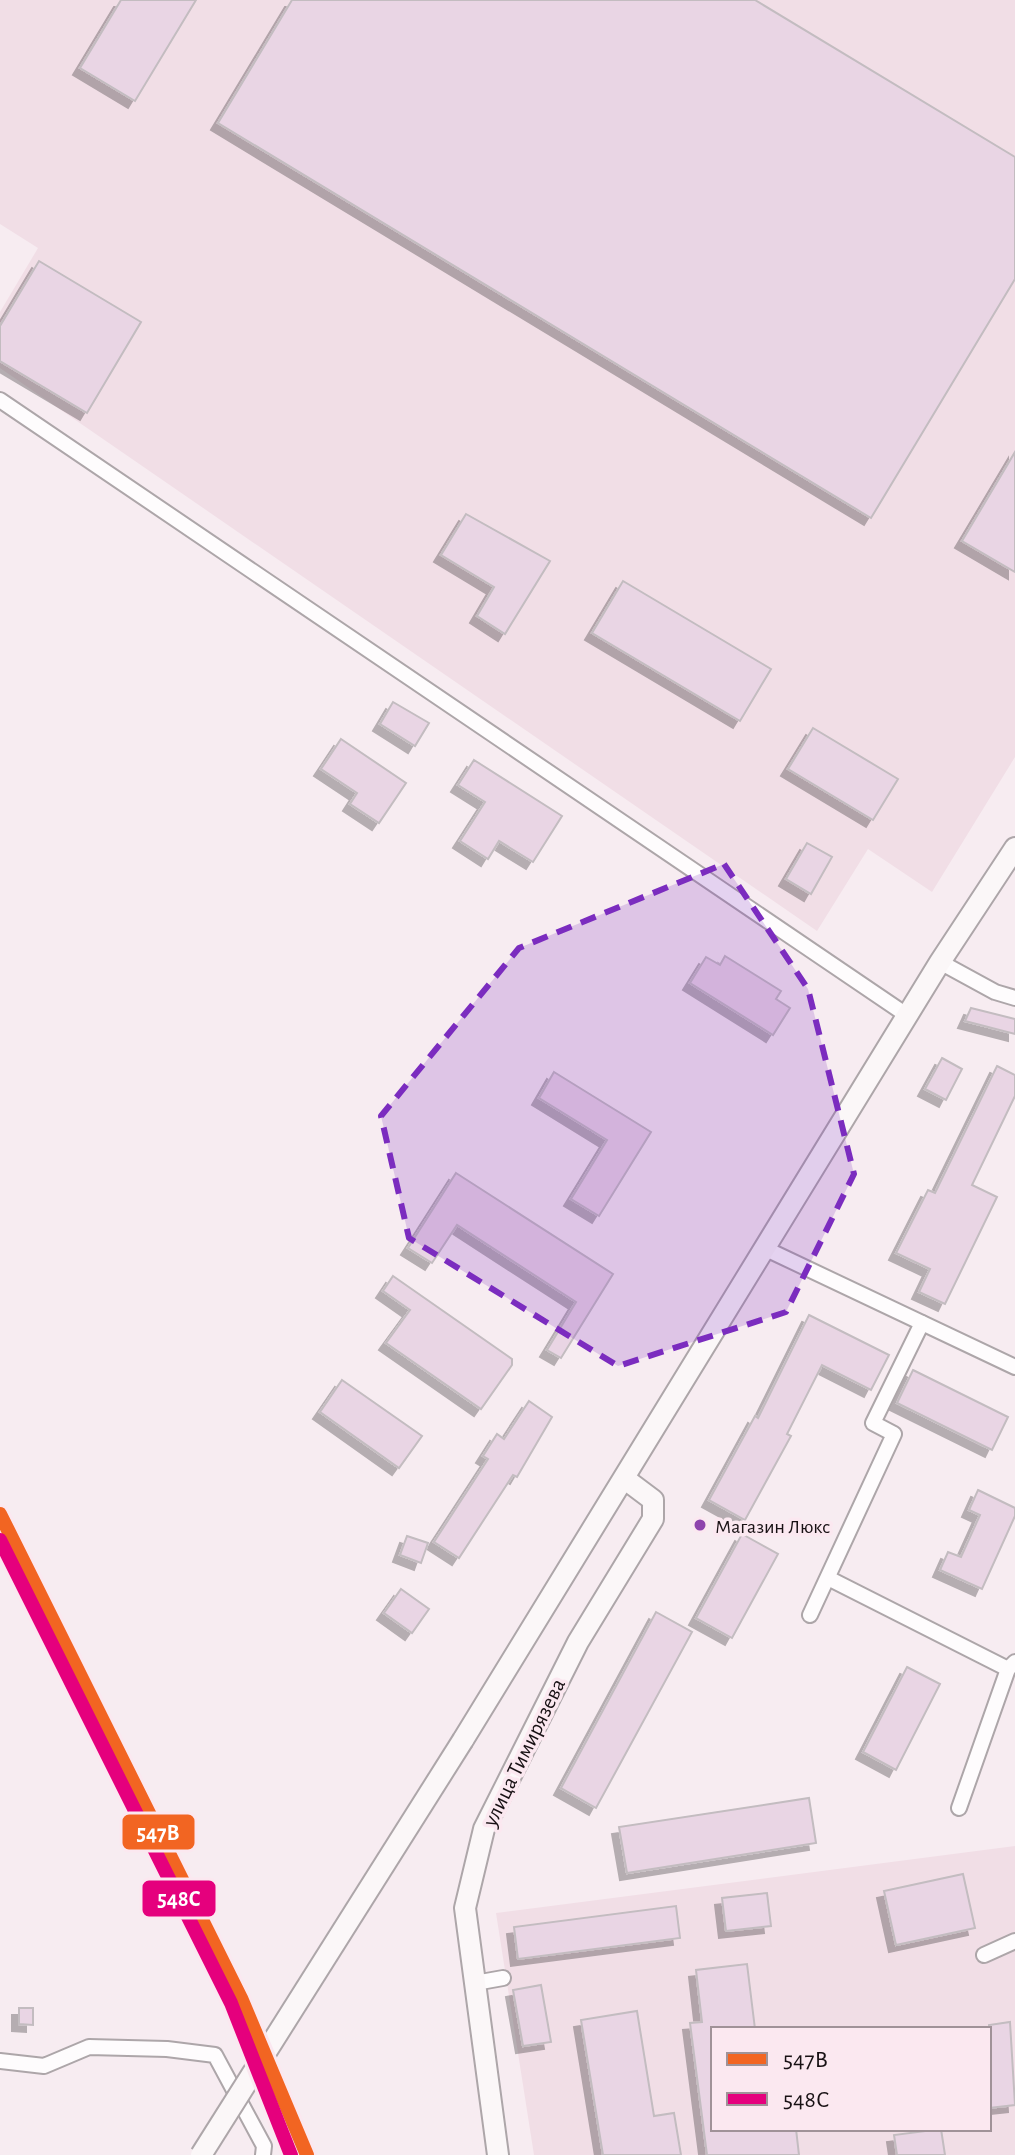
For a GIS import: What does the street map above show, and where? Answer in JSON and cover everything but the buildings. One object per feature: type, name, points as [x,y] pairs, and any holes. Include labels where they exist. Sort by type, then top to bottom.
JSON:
[{"type":"main road","points":[[201,2155],[625,1479],[940,962],[1015,848]]},
{"type":"main road","name":"улица Тимирязева","points":[[498,2155],[465,1908],[484,1829],[578,1642],[653,1519],[653,1500],[625,1479]]},
{"type":"street","points":[[0,400],[908,1016]]},
{"type":"street","points":[[940,962],[995,992],[1015,998]]},
{"type":"street","points":[[766,1249],[1015,1367]]},
{"type":"street","points":[[810,1615],[894,1434],[873,1423],[922,1323]]},
{"type":"street","points":[[828,1578],[1012,1666],[959,1808]]},
{"type":"street","points":[[984,1955],[1015,1941]]},
{"type":"street","points":[[475,1983],[503,1978]]},
{"type":"street","points":[[0,2061],[44,2066],[89,2047],[167,2049],[215,2055],[264,2146],[263,2155]]},
{"type":"highlighted area","points":[[724,864],[808,989],[854,1174],[786,1312],[618,1366],[409,1238],[381,1116],[519,948]]},
{"type":"shaded area","points":[[0,0],[1015,0],[1015,757],[932,892],[868,849],[817,931],[0,368],[0,312],[38,248],[0,224]]},
{"type":"shaded area","points":[[1015,1846],[1015,2155],[534,2155],[496,1913]]},
{"type":"transit line","name":"547В","points":[[0,1514],[241,1998],[307,2155]]},
{"type":"transit line","name":"548С","points":[[0,1540],[231,2003],[291,2155]]},
{"type":"place","name":"Магазин Люкс","points":[[700,1525]]}]
